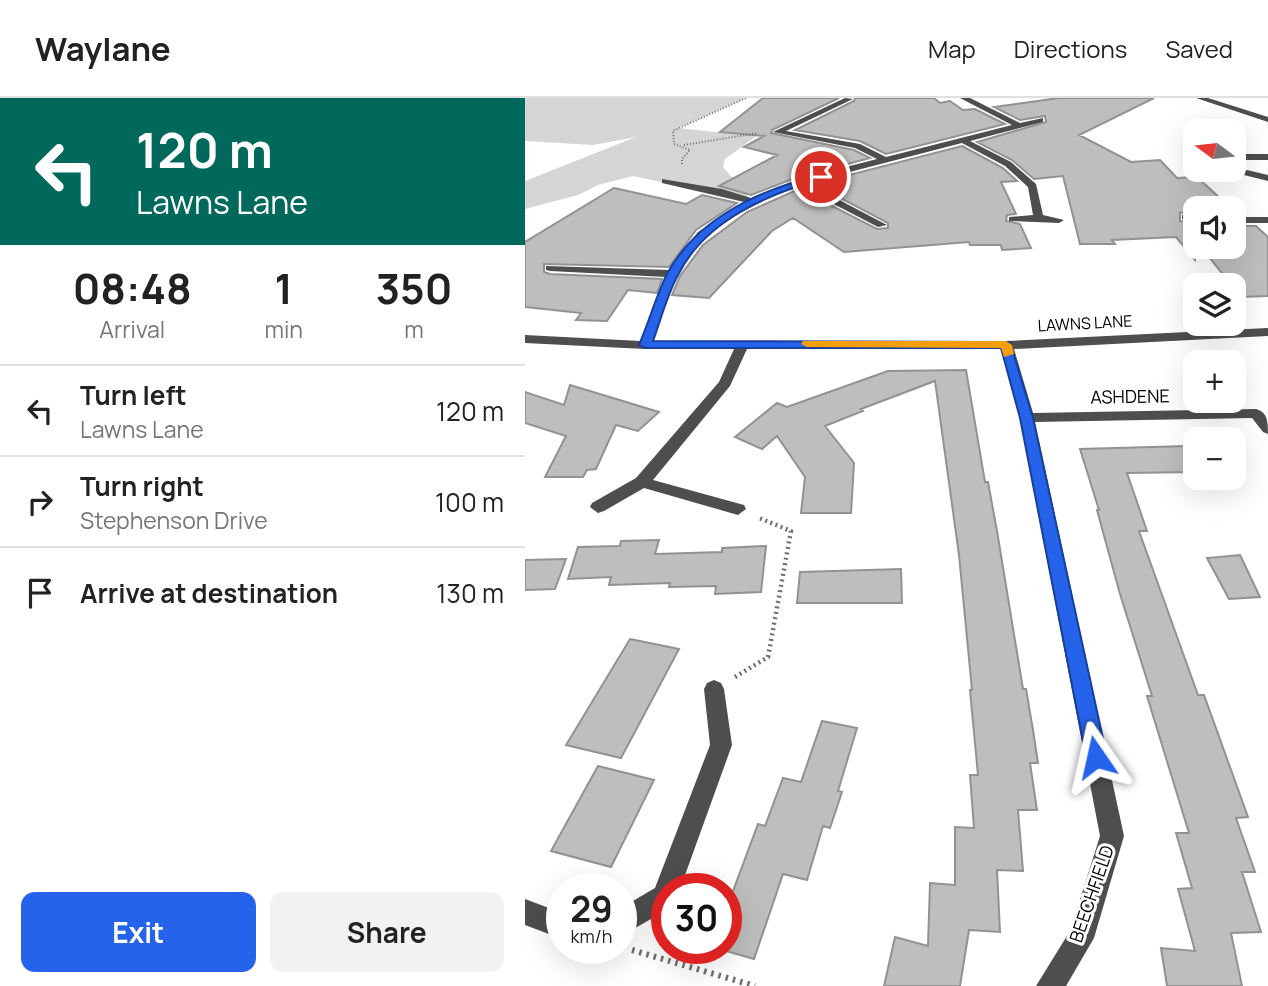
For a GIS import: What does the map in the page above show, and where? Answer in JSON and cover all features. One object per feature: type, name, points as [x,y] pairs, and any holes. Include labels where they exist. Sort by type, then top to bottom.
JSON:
[{"type":"street","points":[[964,98],[1017,124]]},
{"type":"street","points":[[1200,98],[1268,120]]},
{"type":"street","points":[[777,132],[849,99]]},
{"type":"street","points":[[645,345],[673,274],[702,234],[752,201],[799,182],[1040,120]]},
{"type":"street","points":[[777,132],[857,146],[888,161]]},
{"type":"street","points":[[961,139],[1008,164],[1033,186],[1038,218]]},
{"type":"street","points":[[1246,157],[1268,157]]},
{"type":"street","points":[[1247,173],[1268,178]]},
{"type":"street","points":[[665,181],[752,201]]},
{"type":"street","points":[[799,182],[882,225]]},
{"type":"street","points":[[1013,219],[1059,220]]},
{"type":"street","points":[[1246,220],[1268,220]]},
{"type":"street","points":[[565,269],[574,255]]},
{"type":"street","points":[[550,268],[673,274]]},
{"type":"street","name":"LAWNS LANE","points":[[525,339],[645,345],[1006,345],[1268,332]]},
{"type":"street","points":[[598,508],[642,482],[725,383],[743,344]]},
{"type":"street","name":"BEECHFIELD","points":[[1006,345],[1027,418],[1112,836],[1081,938],[1050,986]]},
{"type":"street","name":"ASHDENE","points":[[1027,418],[1256,413],[1268,429]]},
{"type":"street","points":[[642,482],[738,509]]},
{"type":"street","points":[[673,873],[722,745],[714,689]]},
{"type":"street","points":[[525,912],[546,920]]},
{"type":"path","points":[[690,150],[674,144],[673,131],[746,98]]},
{"type":"path","points":[[683,146],[762,132],[777,132]]},
{"type":"path","points":[[692,169],[681,163],[690,150],[708,142]]},
{"type":"path","points":[[714,689],[768,657],[790,531],[738,509]]},
{"type":"path","points":[[637,951],[755,986]]},
{"type":"shaded area","points":[[525,98],[746,98],[679,128],[743,135],[762,132],[725,159],[723,167],[752,201],[633,176],[525,209],[525,181],[636,137],[593,145],[525,141]]},
{"type":"building","points":[[763,98],[839,98],[772,130],[771,133],[854,150],[870,158],[795,178],[751,195],[719,186],[777,155],[744,147],[764,136],[720,132]]},
{"type":"building","points":[[855,98],[934,98],[940,103],[950,101],[963,110],[975,109],[1005,124],[886,154],[860,141],[795,130],[854,101]]},
{"type":"building","points":[[1059,98],[1154,98],[1079,135],[1131,162],[1160,160],[1177,178],[1183,178],[1183,182],[1202,182],[1218,196],[1183,196],[1180,221],[1183,221],[1183,245],[1176,237],[1112,240],[1115,244],[1080,244],[1063,176],[1034,179],[1012,160],[977,142],[1046,122],[1045,116],[1020,120],[994,107]]},
{"type":"building","points":[[962,146],[1003,168],[1017,181],[1001,182],[1016,214],[1007,215],[1006,221],[1020,224],[1031,248],[1002,250],[1001,245],[970,245],[969,242],[844,252],[793,218],[772,231],[709,298],[672,295],[680,276],[703,245],[747,212],[799,189],[877,229],[888,228],[888,223],[814,184]]},
{"type":"building","points":[[614,188],[686,204],[702,195],[737,203],[696,230],[669,267],[544,264],[544,272],[550,274],[662,279],[657,293],[628,290],[607,321],[576,320],[581,313],[525,307],[525,242]]},
{"type":"building","points":[[1246,226],[1256,226],[1268,237],[1268,296],[1246,297],[1246,273],[1222,273],[1211,259],[1246,259]]},
{"type":"building","points":[[966,370],[985,482],[988,482],[997,531],[1023,689],[1026,689],[1033,730],[1038,763],[1030,763],[1037,810],[1018,810],[1023,871],[997,870],[1000,932],[969,930],[960,986],[884,986],[895,937],[928,946],[930,883],[955,885],[955,827],[974,828],[970,775],[978,775],[972,690],[959,555],[935,381],[861,409],[863,411],[825,426],[854,463],[851,513],[801,513],[805,477],[777,436],[762,449],[735,437],[777,403],[787,407],[888,371]]},
{"type":"building","points":[[570,385],[659,412],[638,431],[616,425],[596,469],[587,470],[583,477],[545,477],[566,436],[525,423],[525,392],[564,405]]},
{"type":"building","points":[[1183,446],[1183,472],[1127,473],[1147,531],[1139,531],[1198,695],[1204,695],[1248,817],[1236,818],[1255,872],[1242,872],[1261,932],[1231,933],[1242,986],[1167,986],[1161,948],[1195,951],[1178,889],[1192,888],[1176,833],[1189,833],[1147,696],[1152,696],[1120,594],[1080,449]]},
{"type":"building","points":[[659,540],[655,554],[722,552],[722,548],[766,546],[761,592],[715,594],[716,586],[669,587],[670,583],[609,585],[611,577],[568,579],[578,547],[620,546],[621,541]]},
{"type":"building","points":[[1240,555],[1260,597],[1229,599],[1207,558]]},
{"type":"building","points":[[566,559],[555,589],[525,590],[525,560]]},
{"type":"building","points":[[901,569],[902,603],[797,603],[800,572]]},
{"type":"building","points":[[630,639],[679,649],[621,758],[566,745]]},
{"type":"building","points":[[822,721],[857,728],[838,791],[842,792],[830,828],[823,826],[807,880],[783,874],[754,959],[742,956],[742,873],[740,873],[758,824],[765,826],[783,778],[801,782]]},
{"type":"building","points":[[598,766],[654,780],[611,867],[551,851]]},
{"type":"slow traffic","points":[[807,344],[1006,345],[1008,354]]},
{"type":"route","points":[[821,177],[799,182],[752,201],[702,234],[673,274],[645,345],[1006,345],[1027,418],[1096,757]]}]
